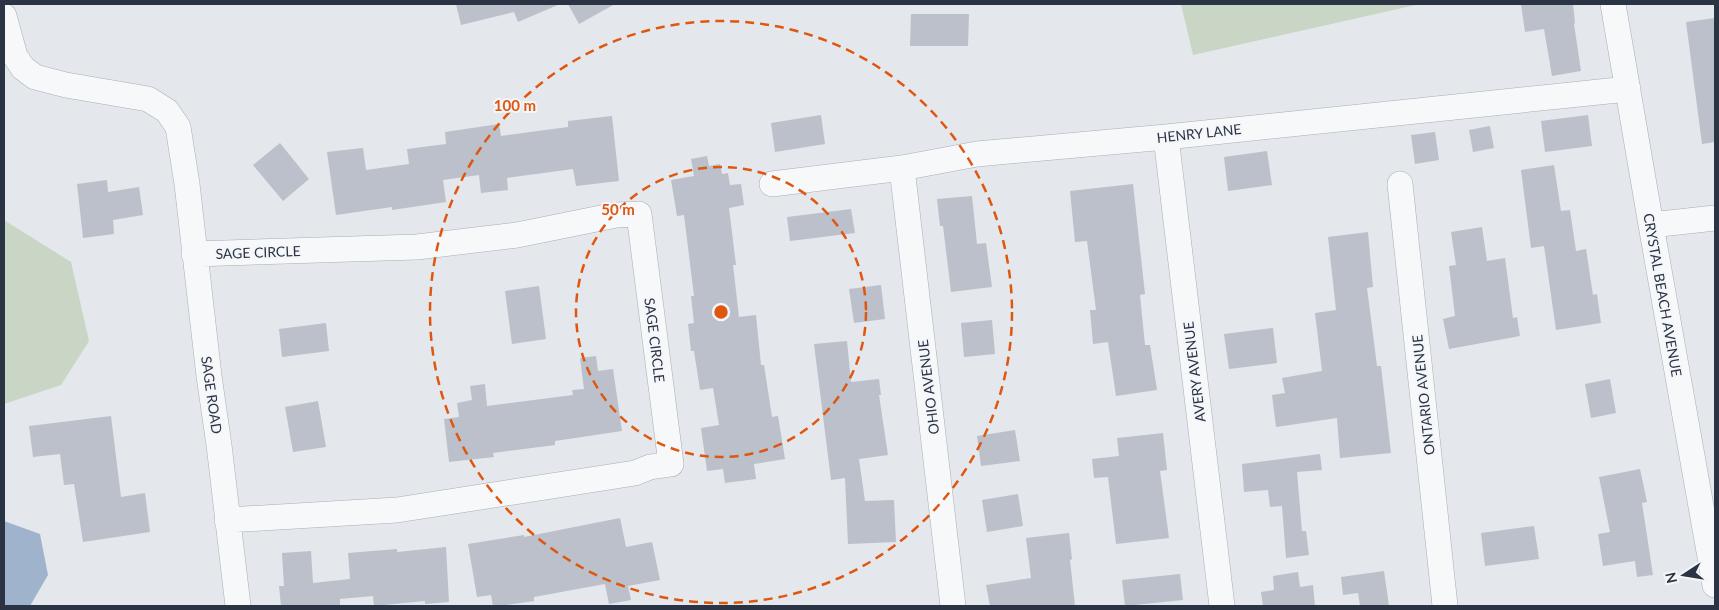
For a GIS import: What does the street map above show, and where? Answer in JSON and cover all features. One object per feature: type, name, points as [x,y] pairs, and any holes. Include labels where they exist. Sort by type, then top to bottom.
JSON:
[{"type":"street","name":"CRYSTAL BEACH AVENUE","points":[[1613,4],[1715,585]]},
{"type":"street","name":"SAGE ROAD","points":[[4,16],[15,56],[22,68],[35,77],[66,85],[148,99],[167,111],[178,127],[187,184],[208,376],[219,445],[238,606]]},
{"type":"street","name":"HENRY LANE","points":[[772,184],[902,168],[977,154],[1166,137],[1628,89]]},
{"type":"street","name":"AVERY AVENUE","points":[[1166,137],[1222,606]]},
{"type":"street","name":"OHIO AVENUE","points":[[902,168],[953,606]]},
{"type":"street","name":"ONTARIO AVENUE","points":[[1400,184],[1445,606]]},
{"type":"street","name":"SAGE CIRCLE","points":[[194,254],[417,247],[517,235],[616,215],[639,214],[671,464],[650,467],[635,473],[397,510],[227,520]]},
{"type":"street","points":[[1651,225],[1715,218]]},
{"type":"green space","points":[[1181,4],[1420,4],[1193,55]]},
{"type":"green space","points":[[4,220],[71,262],[89,341],[61,385],[4,404]]},
{"type":"water","points":[[4,521],[40,534],[48,575],[30,606],[4,606]]},
{"type":"building","points":[[456,4],[560,4],[518,22],[514,12],[461,25]]},
{"type":"building","points":[[568,4],[615,4],[579,24]]},
{"type":"building","points":[[1521,4],[1573,4],[1581,71],[1552,76],[1544,29],[1525,32]]},
{"type":"building","points":[[911,14],[969,14],[968,46],[910,46]]},
{"type":"building","points":[[1715,18],[1715,142],[1702,144],[1686,22]]},
{"type":"building","points":[[821,115],[825,144],[775,152],[771,123]]},
{"type":"building","points":[[1588,115],[1592,146],[1545,152],[1541,121]]},
{"type":"building","points":[[612,116],[619,181],[576,186],[573,169],[507,178],[508,190],[481,193],[479,175],[443,180],[446,202],[392,210],[392,207],[336,215],[327,152],[363,148],[366,170],[409,164],[407,149],[446,144],[445,132],[499,124],[501,136],[568,127],[568,121]]},
{"type":"building","points":[[1490,126],[1494,148],[1473,152],[1469,130]]},
{"type":"building","points":[[1435,132],[1439,160],[1415,164],[1411,135]]},
{"type":"building","points":[[280,143],[309,179],[283,201],[253,165]]},
{"type":"building","points":[[1267,151],[1272,185],[1228,191],[1224,157]]},
{"type":"building","points":[[707,156],[709,166],[720,164],[722,174],[728,173],[730,185],[741,184],[744,205],[729,208],[736,265],[733,265],[739,317],[756,315],[761,365],[764,365],[772,417],[778,416],[785,459],[754,464],[756,479],[725,483],[723,469],[707,471],[701,428],[719,425],[713,388],[700,390],[694,351],[691,351],[688,324],[694,323],[691,296],[694,296],[684,215],[677,216],[671,180],[694,176],[691,159]]},
{"type":"building","points":[[1554,165],[1561,211],[1570,210],[1576,251],[1586,249],[1593,295],[1597,294],[1601,323],[1556,330],[1544,246],[1531,248],[1521,170]]},
{"type":"building","points":[[107,180],[108,192],[139,187],[143,215],[113,220],[114,234],[83,238],[77,184]]},
{"type":"building","points":[[1133,184],[1145,294],[1140,295],[1145,345],[1150,345],[1157,390],[1116,396],[1108,342],[1093,344],[1090,310],[1096,310],[1087,241],[1075,242],[1070,191]]},
{"type":"building","points":[[972,196],[977,244],[986,243],[992,287],[951,292],[943,226],[940,226],[937,199]]},
{"type":"building","points":[[851,209],[855,233],[790,241],[787,217]]},
{"type":"building","points":[[1482,227],[1487,261],[1505,258],[1513,318],[1517,317],[1520,336],[1449,349],[1443,319],[1455,316],[1449,266],[1456,265],[1451,232]]},
{"type":"building","points":[[1368,232],[1373,287],[1367,288],[1377,366],[1381,366],[1391,453],[1340,458],[1337,418],[1276,427],[1272,395],[1285,393],[1282,378],[1322,371],[1315,313],[1336,310],[1328,237]]},
{"type":"building","points":[[881,285],[885,319],[854,323],[849,289]]},
{"type":"building","points":[[539,286],[546,339],[512,344],[505,291]]},
{"type":"building","points":[[992,320],[995,354],[964,357],[961,323]]},
{"type":"building","points":[[326,323],[329,351],[282,357],[279,329]]},
{"type":"building","points":[[1273,328],[1277,363],[1229,369],[1224,334]]},
{"type":"building","points":[[847,341],[851,382],[879,379],[881,395],[879,395],[888,455],[859,459],[865,501],[894,500],[896,542],[848,544],[845,478],[831,480],[814,344]]},
{"type":"building","points":[[596,356],[598,371],[613,369],[622,431],[555,441],[555,445],[493,453],[494,457],[449,462],[444,419],[459,417],[457,403],[472,400],[470,386],[485,384],[487,406],[573,395],[572,390],[584,389],[580,358]]},
{"type":"building","points":[[1610,379],[1616,413],[1591,418],[1585,384]]},
{"type":"building","points":[[318,401],[326,447],[293,452],[285,407]]},
{"type":"building","points":[[111,416],[121,497],[145,493],[150,532],[83,542],[74,484],[64,485],[60,454],[33,457],[29,426]]},
{"type":"building","points":[[1015,430],[1020,461],[981,466],[977,436]]},
{"type":"building","points":[[1163,433],[1167,470],[1160,471],[1169,538],[1116,544],[1108,477],[1094,478],[1092,459],[1119,456],[1117,438]]},
{"type":"building","points":[[1320,454],[1322,470],[1297,472],[1302,531],[1306,531],[1309,555],[1286,558],[1282,506],[1270,507],[1268,490],[1244,492],[1242,464]]},
{"type":"building","points":[[1640,469],[1647,502],[1642,503],[1653,575],[1637,577],[1635,561],[1603,566],[1598,534],[1610,532],[1599,477]]},
{"type":"building","points":[[1018,494],[1023,526],[987,532],[982,500]]},
{"type":"building","points":[[620,518],[626,547],[652,542],[660,580],[628,586],[631,600],[609,604],[605,584],[534,597],[534,601],[499,606],[493,606],[491,595],[477,597],[468,544],[524,535],[524,537]]},
{"type":"building","points":[[1534,526],[1539,559],[1485,566],[1481,533]]},
{"type":"building","points":[[1069,533],[1075,606],[990,606],[986,585],[1031,578],[1026,538]]},
{"type":"building","points":[[446,547],[449,602],[425,604],[425,601],[374,606],[373,596],[340,599],[340,606],[281,606],[279,586],[284,586],[282,553],[311,551],[313,583],[350,579],[348,553],[397,549],[397,552]]},
{"type":"building","points":[[1384,571],[1389,606],[1360,606],[1358,593],[1343,595],[1341,577]]},
{"type":"building","points":[[1298,572],[1300,587],[1313,585],[1315,606],[1263,606],[1261,592],[1274,590],[1273,576]]},
{"type":"building","points":[[1180,574],[1183,600],[1125,606],[1122,580]]}]
